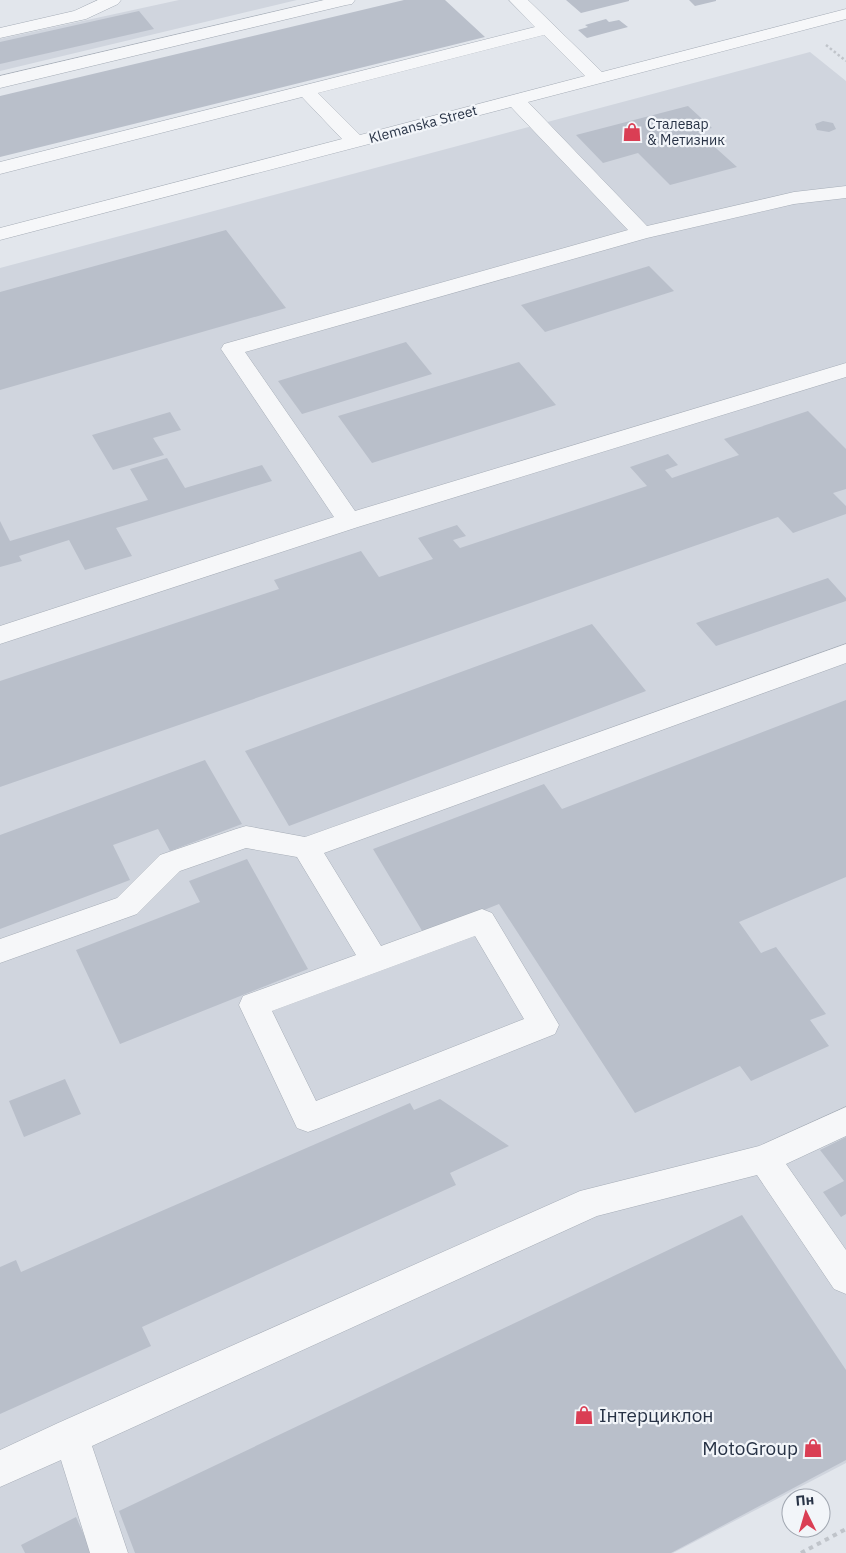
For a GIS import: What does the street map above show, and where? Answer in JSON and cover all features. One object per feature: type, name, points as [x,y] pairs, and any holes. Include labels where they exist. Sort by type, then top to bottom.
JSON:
[{"type":"street","points":[[66,0],[80,15]]},
{"type":"street","points":[[0,33],[80,15],[112,0]]},
{"type":"street","points":[[0,82],[346,0]]},
{"type":"street","points":[[518,0],[597,77]]},
{"type":"street","points":[[838,0],[846,6]]},
{"type":"street","name":"Klemanska Street","points":[[0,234],[356,142],[597,77],[846,14]]},
{"type":"street","points":[[0,168],[548,29]]},
{"type":"street","points":[[306,91],[356,142]]},
{"type":"street","points":[[514,99],[642,233]]},
{"type":"street","points":[[349,520],[232,349],[642,233],[794,198],[846,192]]},
{"type":"street","points":[[1,634],[349,520],[846,370]]},
{"type":"street","points":[[0,952],[127,906],[170,863],[246,837],[306,848],[846,653]]},
{"type":"street","points":[[306,848],[375,961]]},
{"type":"street","points":[[482,921],[544,1025],[308,1118],[254,1006],[375,961],[482,921]]},
{"type":"street","points":[[0,1469],[592,1202],[764,1158],[846,1121]]},
{"type":"street","points":[[764,1158],[846,1278]]},
{"type":"street","points":[[71,1436],[109,1553]]},
{"type":"path","points":[[846,56],[841,57],[846,61]]},
{"type":"path","points":[[801,1553],[846,1529]]},
{"type":"shaded area","points":[[179,0],[297,0],[0,71],[0,39]]},
{"type":"shaded area","points":[[810,52],[846,81],[846,1463],[798,1488],[781,1488],[781,1497],[673,1553],[0,1553],[0,268]]},
{"type":"building","points":[[404,0],[445,0],[485,37],[0,157],[0,96]]},
{"type":"building","points":[[566,0],[629,0],[629,1],[581,13]]},
{"type":"building","points":[[689,0],[716,0],[716,1],[695,6]]},
{"type":"building","points":[[139,11],[154,29],[0,64],[0,42]]},
{"type":"building","points":[[606,19],[609,22],[619,20],[628,27],[587,38],[578,30],[588,27],[585,25]]},
{"type":"building","points":[[688,106],[712,128],[698,132],[737,167],[670,185],[638,153],[603,163],[576,135]]},
{"type":"building","points":[[823,121],[833,123],[836,129],[829,132],[817,130],[815,124]]},
{"type":"building","points":[[226,230],[286,308],[0,390],[0,292]]},
{"type":"building","points":[[649,266],[674,291],[545,332],[521,305]]},
{"type":"building","points":[[406,342],[432,374],[302,414],[278,381]]},
{"type":"building","points":[[519,362],[556,405],[372,463],[338,416]]},
{"type":"building","points":[[808,411],[846,449],[846,489],[833,493],[846,506],[846,514],[793,533],[778,517],[0,787],[0,681],[279,589],[274,580],[361,551],[379,577],[433,559],[418,538],[457,525],[466,536],[453,540],[460,548],[647,486],[630,467],[668,454],[678,465],[665,470],[672,478],[739,455],[724,439]]},
{"type":"building","points":[[170,412],[181,430],[153,438],[164,455],[113,470],[92,435]]},
{"type":"building","points":[[167,458],[185,488],[262,465],[272,481],[116,528],[132,556],[85,570],[69,540],[19,556],[22,561],[0,567],[0,521],[10,541],[148,500],[130,469]]},
{"type":"building","points":[[828,578],[846,598],[846,601],[716,646],[696,623]]},
{"type":"building","points":[[592,624],[646,691],[289,826],[245,751]]},
{"type":"building","points":[[846,700],[846,877],[739,922],[761,953],[776,947],[826,1014],[810,1020],[829,1046],[751,1081],[740,1066],[635,1113],[499,904],[424,934],[373,849],[544,784],[562,809]]},
{"type":"building","points":[[205,760],[242,824],[170,851],[158,829],[113,845],[130,880],[0,929],[0,835]]},
{"type":"building","points":[[247,859],[308,969],[120,1044],[76,950],[200,902],[189,881]]},
{"type":"building","points":[[65,1079],[81,1114],[24,1137],[9,1101]]},
{"type":"building","points":[[440,1099],[509,1146],[450,1173],[456,1185],[142,1327],[151,1346],[0,1414],[0,1267],[16,1260],[21,1272],[410,1103],[414,1110]]},
{"type":"building","points":[[846,1137],[846,1214],[841,1217],[823,1192],[844,1181],[820,1150]]},
{"type":"building","name":"Інтерциклон","points":[[742,1215],[846,1370],[846,1460],[793,1488],[781,1488],[781,1495],[671,1553],[135,1553],[119,1511]]},
{"type":"building","points":[[76,1517],[92,1553],[25,1553],[21,1545]]},
{"type":"place","name":"Сталевар & Метизник","points":[[632,132]]},
{"type":"place","name":"Інтерциклон","points":[[584,1415]]},
{"type":"place","name":"MotoGroup","points":[[813,1448]]}]
